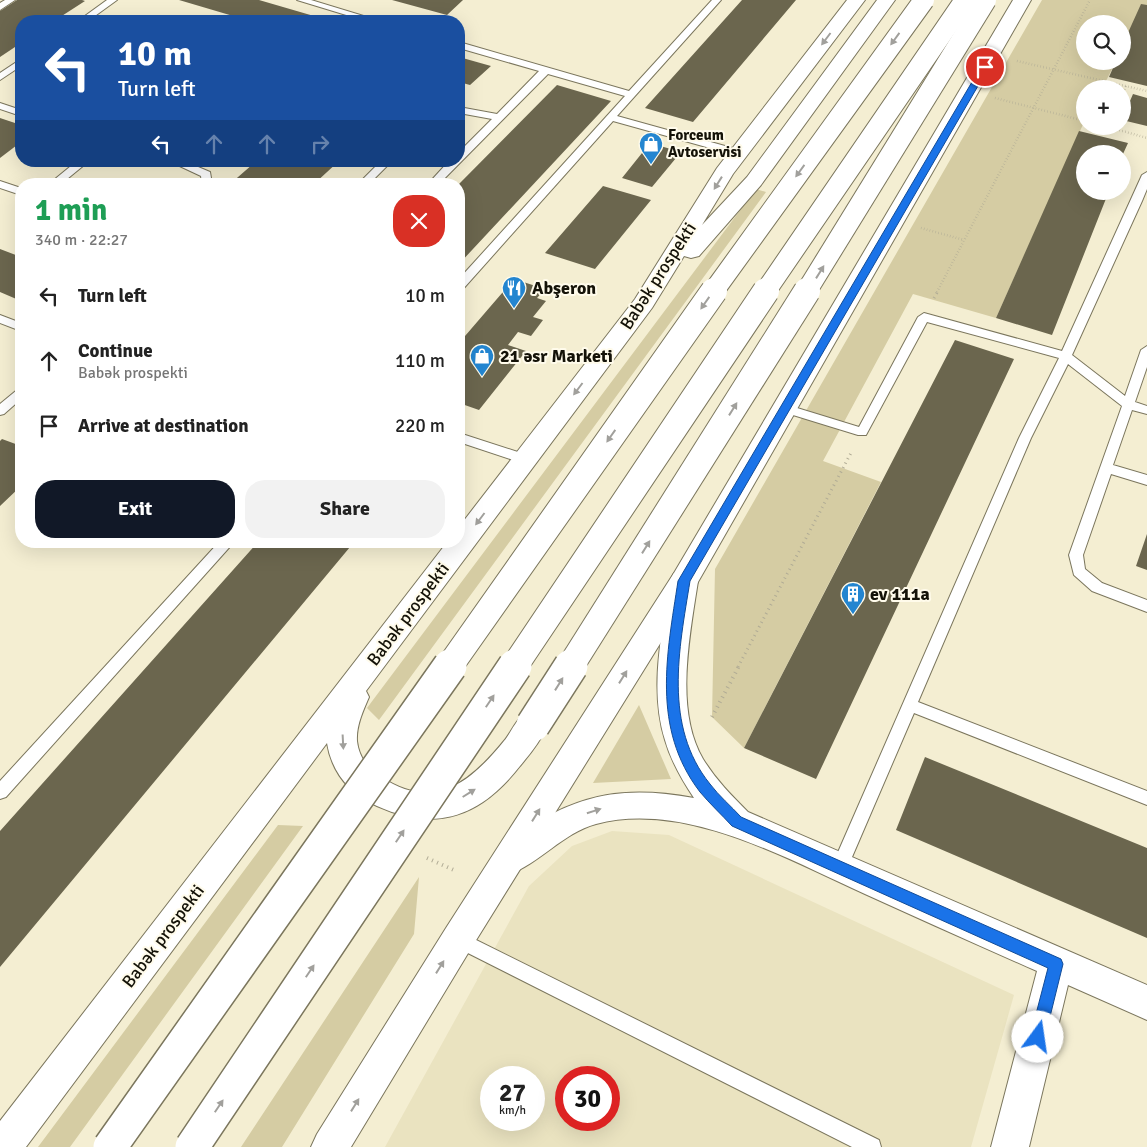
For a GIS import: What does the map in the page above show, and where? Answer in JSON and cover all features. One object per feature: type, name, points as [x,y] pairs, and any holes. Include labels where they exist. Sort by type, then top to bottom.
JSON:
[{"type":"main road","name":"Babək prospekti","points":[[465,539],[644,303],[724,172],[856,0]]},
{"type":"main road","points":[[644,303],[754,181],[886,0]]},
{"type":"main road","points":[[110,1147],[754,234],[924,0]]},
{"type":"main road","points":[[192,1147],[792,252],[966,0]]},
{"type":"main road","points":[[381,650],[359,686],[345,720],[341,742],[348,767],[359,781],[390,798],[415,805],[446,805],[468,795],[493,776],[513,754],[533,725],[857,212],[986,0]]},
{"type":"main road","points":[[330,1147],[458,939],[684,581],[992,55],[1022,0]]},
{"type":"main road","name":"Babək prospekti","points":[[3,1147],[458,548]]},
{"type":"main road","points":[[684,581],[672,659],[675,727],[687,758],[705,788],[737,822]]},
{"type":"main road","points":[[507,861],[546,834],[568,822],[607,807],[637,803],[681,808],[737,822],[1147,1003]]},
{"type":"main road","points":[[1010,1147],[1056,964]]},
{"type":"lane","points":[[0,7],[11,0]]},
{"type":"lane","points":[[91,15],[113,0]]},
{"type":"lane","points":[[301,0],[354,15]]},
{"type":"lane","points":[[465,279],[717,0]]},
{"type":"lane","points":[[465,47],[632,95]]},
{"type":"lane","points":[[0,77],[15,66]]},
{"type":"lane","points":[[465,152],[546,70]]},
{"type":"lane","points":[[0,106],[15,111]]},
{"type":"lane","points":[[465,111],[499,117]]},
{"type":"lane","points":[[612,118],[739,153]]},
{"type":"lane","points":[[62,178],[76,167]]},
{"type":"lane","points":[[189,167],[206,174],[206,178]]},
{"type":"lane","points":[[370,178],[381,167]]},
{"type":"lane","points":[[439,178],[449,167]]},
{"type":"lane","points":[[840,866],[1025,438],[1142,203],[1147,175]]},
{"type":"lane","points":[[0,184],[15,190]]},
{"type":"lane","points":[[784,408],[862,432],[924,317],[1066,356],[1129,405],[1147,410]]},
{"type":"lane","points":[[0,319],[15,325]]},
{"type":"lane","points":[[1147,350],[1076,555],[1079,571],[1098,587],[1147,606]]},
{"type":"lane","points":[[0,411],[15,398]]},
{"type":"lane","points":[[465,439],[525,459]]},
{"type":"lane","points":[[1107,468],[1147,480]]},
{"type":"lane","points":[[0,792],[222,548]]},
{"type":"lane","points":[[910,705],[1147,798]]},
{"type":"lane","points":[[458,939],[872,1147]]},
{"type":"path","points":[[924,317],[1035,109],[1090,0]]},
{"type":"path","points":[[992,55],[1099,80]]},
{"type":"path","points":[[1131,87],[1147,91]]},
{"type":"path","points":[[970,92],[1076,119]]},
{"type":"path","points":[[1131,133],[1147,138]]},
{"type":"path","points":[[921,228],[964,240]]},
{"type":"path","points":[[712,717],[862,432]]},
{"type":"shaded area","points":[[1042,0],[1147,0],[1147,5],[1131,32],[1131,15],[1076,15],[1076,70],[1112,70],[1106,80],[1076,80],[1076,135],[1078,135],[996,318],[913,294],[823,461],[881,482],[744,748],[712,717],[715,569]]},
{"type":"shaded area","points":[[756,189],[766,192],[379,720],[367,708]]},
{"type":"shaded area","points":[[639,705],[671,779],[593,783]]},
{"type":"shaded area","points":[[278,825],[303,826],[70,1147],[38,1147]]},
{"type":"shaded area","points":[[612,831],[669,835],[1014,995],[971,1147],[385,1147],[529,886],[572,846]]},
{"type":"shaded area","points":[[419,877],[414,934],[282,1147],[241,1147]]},
{"type":"building","points":[[17,0],[85,1],[63,15],[15,15],[15,47],[0,57],[0,11]]},
{"type":"building","points":[[179,0],[259,0],[310,15],[230,15]]},
{"type":"building","points":[[392,0],[463,0],[447,15]]},
{"type":"building","points":[[742,0],[796,0],[693,122],[645,108]]},
{"type":"building","points":[[1141,4],[1147,5],[1147,86],[1131,82],[1131,80],[1109,77],[1112,70],[1131,70],[1131,26]]},
{"type":"building","points":[[465,59],[491,66],[470,85],[465,84]]},
{"type":"building","points":[[557,85],[611,101],[465,258],[465,178]]},
{"type":"building","points":[[1133,94],[1147,98],[1147,126],[1131,122],[1131,99]]},
{"type":"building","points":[[0,118],[15,123],[15,147],[0,158]]},
{"type":"building","points":[[1077,135],[1095,135],[1128,143],[1127,145],[1076,145],[1076,200],[1105,200],[1052,335],[996,318]]},
{"type":"building","name":"Forceum Avtoservisi","points":[[650,143],[681,152],[652,187],[622,178]]},
{"type":"building","points":[[250,167],[332,167],[321,178],[237,178]]},
{"type":"building","points":[[603,186],[651,200],[595,269],[545,253]]},
{"type":"building","points":[[0,249],[15,255],[15,298],[0,292]]},
{"type":"building","points":[[514,279],[545,289],[537,298],[546,301],[533,317],[543,320],[531,336],[518,332],[508,345],[526,351],[479,410],[465,405],[465,336]]},
{"type":"building","name":"ev 111a","points":[[955,340],[1014,359],[816,779],[744,748]]},
{"type":"building","points":[[2,439],[15,444],[15,492],[0,506],[0,441]]},
{"type":"building","points":[[1147,534],[1147,570],[1136,566]]},
{"type":"building","points":[[253,548],[349,548],[0,967],[0,831]]},
{"type":"building","points":[[925,757],[1147,848],[1147,938],[896,830]]},
{"type":"place","name":"Forceum Avtoservisi","points":[[651,165]]},
{"type":"place","name":"Abşeron","points":[[514,309]]},
{"type":"place","name":"21 əsr Marketi","points":[[482,377]]},
{"type":"place","name":"ev 111a","points":[[853,615]]},
{"type":"route","points":[[985,67],[893,220],[684,581],[672,659],[673,691],[675,727],[687,758],[705,788],[737,822],[840,866],[1056,964],[1038,1037]]}]
